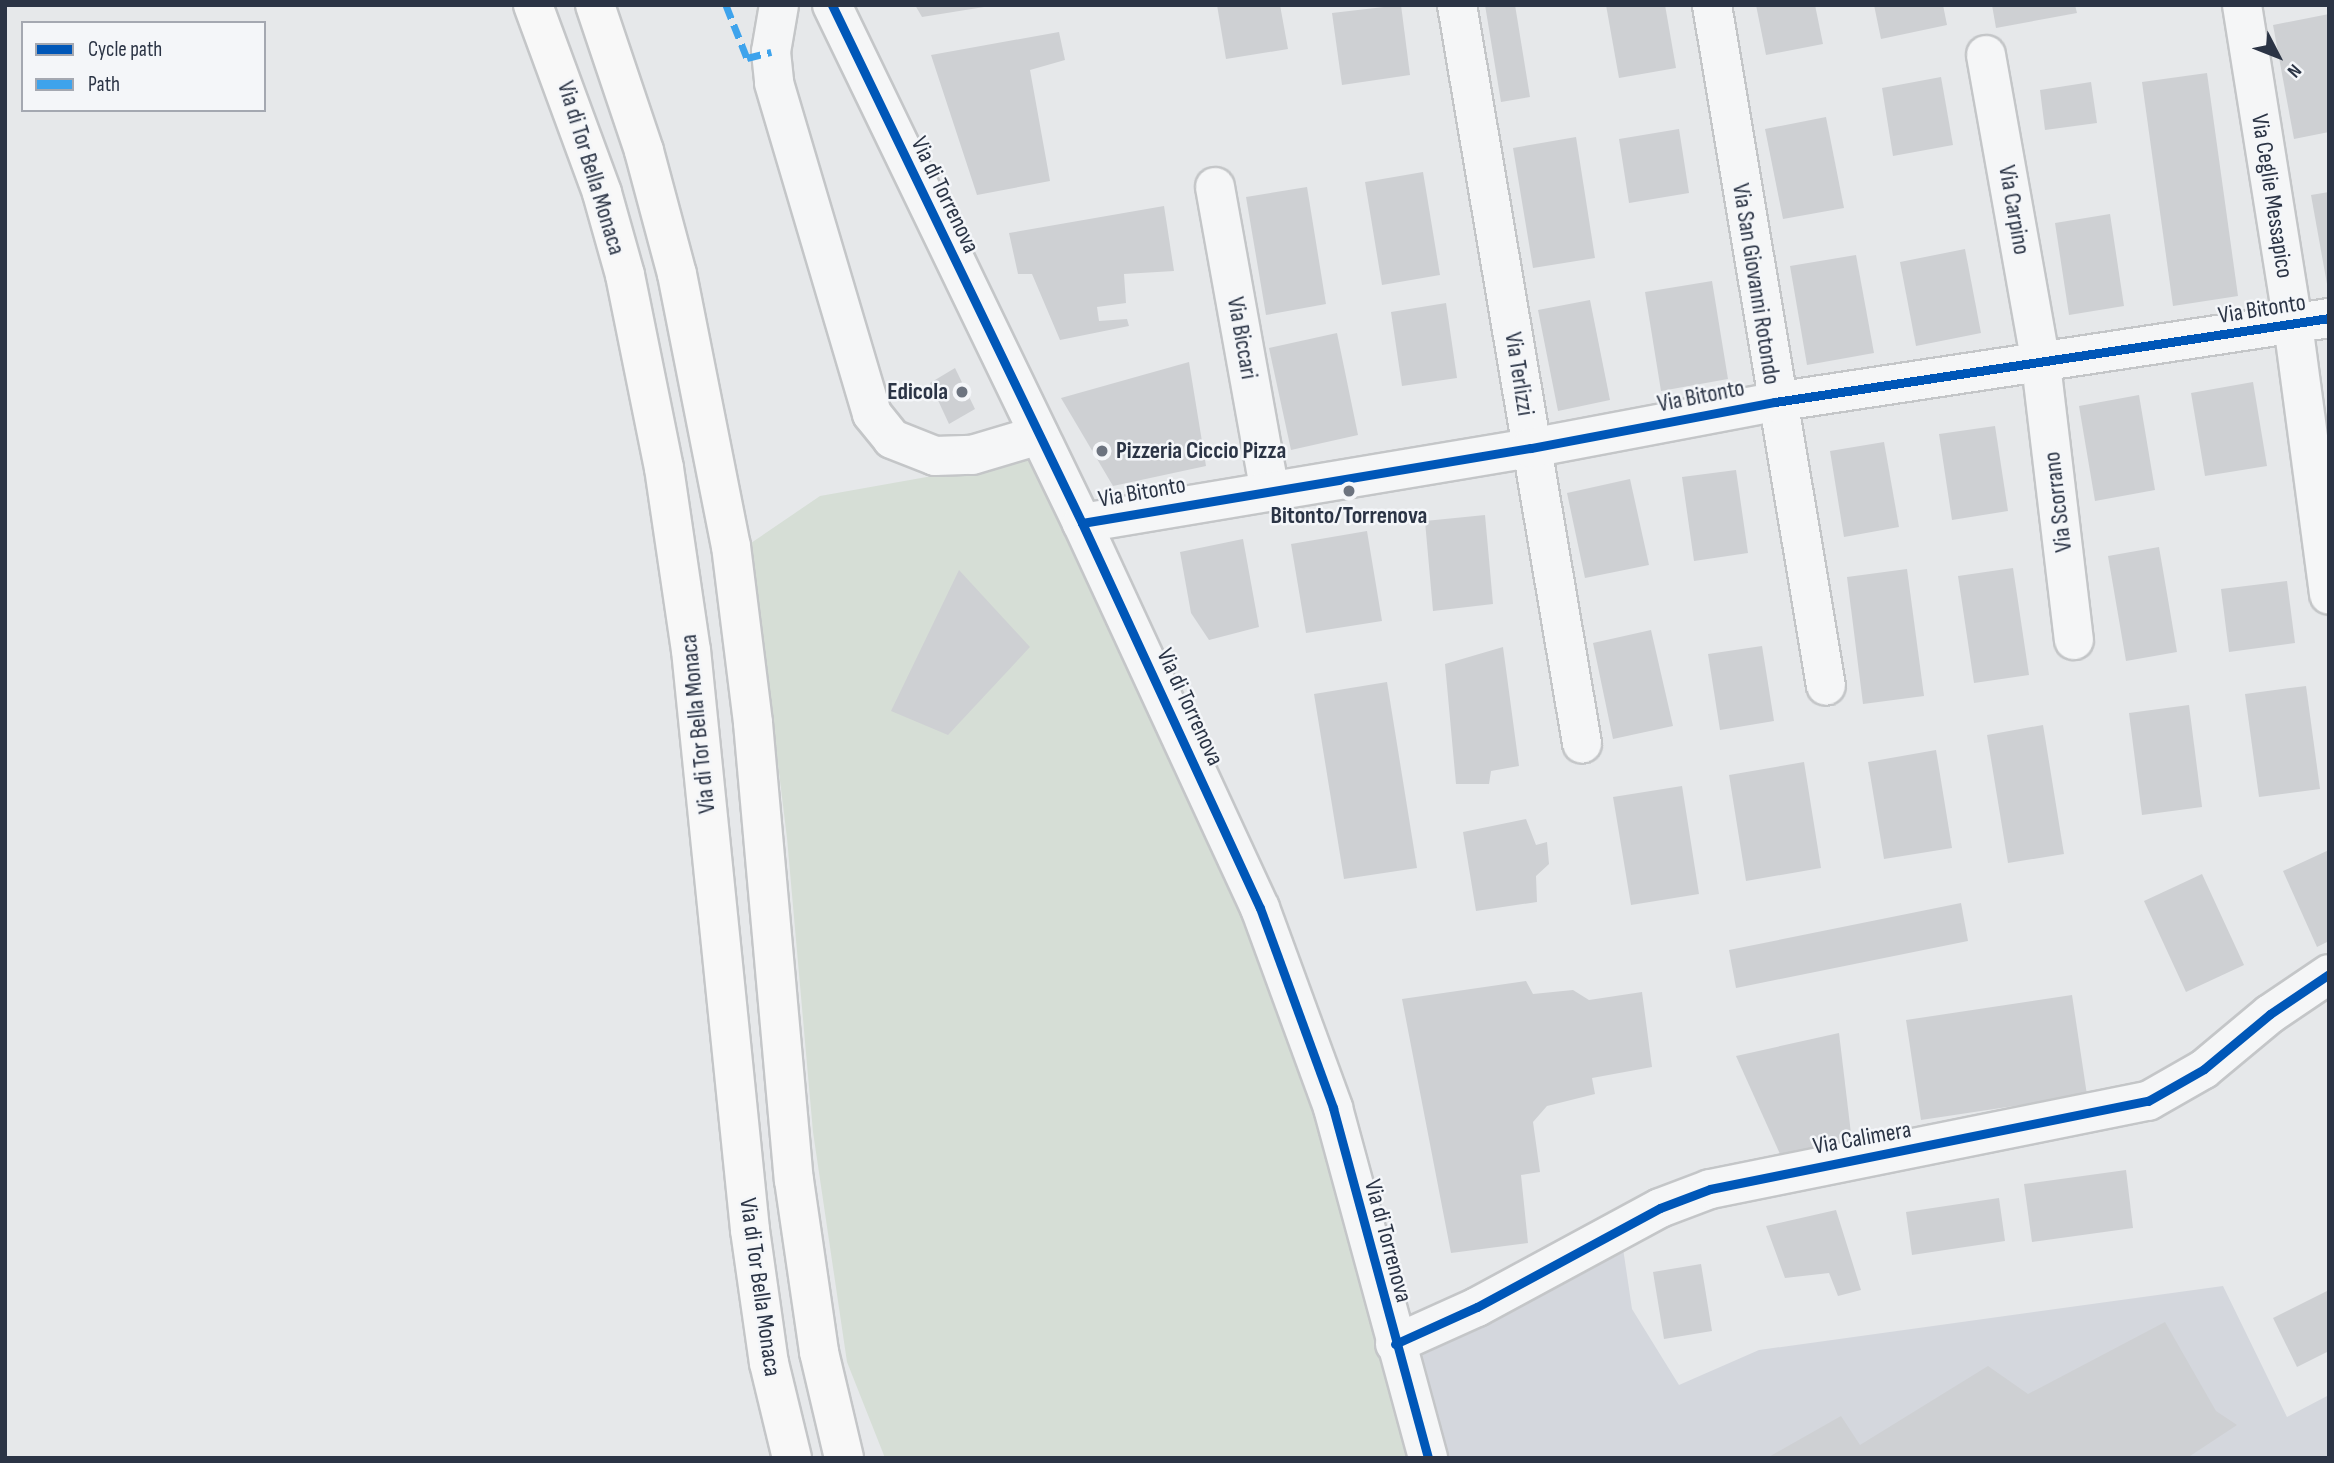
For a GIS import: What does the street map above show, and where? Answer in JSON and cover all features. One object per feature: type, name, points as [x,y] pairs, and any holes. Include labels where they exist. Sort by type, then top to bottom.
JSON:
[{"type":"main road","name":"Via di Tor Bella Monaca","points":[[533,5],[555,53],[602,193],[625,275],[664,468],[691,650],[750,1230],[769,1363],[792,1458]]},
{"type":"main road","name":"Via di Tor Bella Monaca","points":[[595,5],[648,163],[671,250],[732,546],[753,723],[794,1180],[819,1352],[844,1458]]},
{"type":"street","points":[[779,5],[771,52],[774,83],[872,414],[892,439],[935,456],[972,455],[1040,435]]},
{"type":"street","name":"Via di Torrenova","points":[[832,5],[1082,523],[1241,866],[1290,983],[1333,1108],[1428,1458]]},
{"type":"street","name":"Via Terlizzi","points":[[1457,5],[1582,743]]},
{"type":"street","name":"Via San Giovanni Rotondo","points":[[1712,5],[1775,402],[1826,686]]},
{"type":"street","name":"Via Ceglie Messapico","points":[[2242,5],[2311,321],[2329,595]]},
{"type":"street","name":"Via Carpino","points":[[1986,55],[2041,365]]},
{"type":"street","name":"Via Biccari","points":[[1215,187],[1269,488]]},
{"type":"street","name":"Via Bitonto","points":[[1082,523],[1269,488],[1531,448],[1775,402],[2041,365],[2311,321]]},
{"type":"street","name":"Via Scorrano","points":[[2041,365],[2074,640]]},
{"type":"street","name":"Via Calimera","points":[[1395,1344],[1477,1307],[1660,1208],[1710,1189],[2148,1101],[2204,1069],[2270,1014],[2329,974]]},
{"type":"shaded area","points":[[1050,455],[1241,866],[1428,1458],[885,1458],[847,1362],[813,1132],[787,838],[751,543],[820,496]]},
{"type":"shaded area","points":[[1620,1228],[1632,1309],[1679,1385],[1759,1350],[2223,1286],[2287,1417],[2329,1395],[2329,1458],[1428,1458],[1401,1363]]},
{"type":"building","points":[[915,5],[984,5],[984,7],[922,17]]},
{"type":"building","points":[[1217,5],[1280,5],[1288,49],[1226,59]]},
{"type":"building","points":[[1401,5],[1410,75],[1342,85],[1332,13]]},
{"type":"building","points":[[1485,5],[1515,5],[1530,97],[1501,102]]},
{"type":"building","points":[[1606,5],[1665,5],[1676,68],[1619,78]]},
{"type":"building","points":[[1756,5],[1815,5],[1823,44],[1766,55]]},
{"type":"building","points":[[1874,5],[1943,5],[1947,25],[1881,39]]},
{"type":"building","points":[[1992,5],[2075,5],[2077,13],[1996,28]]},
{"type":"building","points":[[2329,14],[2329,132],[2294,139],[2273,25]]},
{"type":"building","points":[[1059,32],[1065,60],[1030,70],[1050,181],[977,195],[931,55]]},
{"type":"building","points":[[2207,73],[2238,296],[2173,306],[2142,82]]},
{"type":"building","points":[[1941,77],[1953,145],[1893,156],[1882,88]]},
{"type":"building","points":[[2091,82],[2097,123],[2045,130],[2040,90]]},
{"type":"building","points":[[1826,117],[1844,208],[1783,219],[1765,129]]},
{"type":"building","points":[[1679,129],[1689,193],[1629,203],[1619,139]]},
{"type":"building","points":[[1576,137],[1595,258],[1533,268],[1513,148]]},
{"type":"building","points":[[1423,172],[1440,275],[1382,285],[1365,182]]},
{"type":"building","points":[[1307,187],[1326,304],[1266,315],[1246,197]]},
{"type":"building","points":[[2329,192],[2329,284],[2327,284],[2311,195]]},
{"type":"building","points":[[1164,206],[1174,271],[1124,274],[1126,303],[1097,307],[1099,321],[1127,319],[1129,326],[1060,340],[1032,274],[1018,274],[1009,233]]},
{"type":"building","points":[[2110,214],[2124,306],[2069,315],[2055,223]]},
{"type":"building","points":[[1965,249],[1981,333],[1916,346],[1900,262]]},
{"type":"building","points":[[1856,255],[1874,353],[1807,365],[1790,266]]},
{"type":"building","points":[[1712,281],[1728,379],[1661,391],[1645,292]]},
{"type":"building","points":[[1590,300],[1610,400],[1558,411],[1538,310]]},
{"type":"building","points":[[1446,303],[1457,378],[1402,386],[1391,312]]},
{"type":"building","points":[[1337,333],[1358,435],[1291,450],[1269,348]]},
{"type":"building","points":[[1189,362],[1206,466],[1113,486],[1061,398]]},
{"type":"building","points":[[955,368],[975,409],[949,424],[930,383]]},
{"type":"building","points":[[2253,382],[2267,466],[2205,476],[2191,393]]},
{"type":"building","points":[[2139,395],[2155,490],[2095,501],[2079,406]]},
{"type":"building","points":[[1995,426],[2008,511],[1952,520],[1939,434]]},
{"type":"building","points":[[1884,442],[1899,527],[1844,537],[1830,451]]},
{"type":"building","points":[[1736,470],[1748,553],[1694,561],[1682,477]]},
{"type":"building","points":[[1630,479],[1649,565],[1585,578],[1567,493]]},
{"type":"building","points":[[1485,515],[1493,604],[1433,611],[1425,521]]},
{"type":"building","points":[[1367,531],[1382,621],[1306,633],[1291,544]]},
{"type":"building","points":[[1243,539],[1259,627],[1209,640],[1191,613],[1180,552]]},
{"type":"building","points":[[2159,547],[2177,652],[2126,661],[2108,556]]},
{"type":"building","points":[[2013,568],[2029,675],[1974,683],[1958,576]]},
{"type":"building","points":[[1907,569],[1924,696],[1863,704],[1847,577]]},
{"type":"building","points":[[959,570],[1030,647],[948,735],[891,711]]},
{"type":"building","points":[[2287,581],[2295,643],[2229,652],[2221,589]]},
{"type":"building","points":[[1651,630],[1673,726],[1613,739],[1593,643]]},
{"type":"building","points":[[1762,646],[1774,721],[1720,730],[1708,654]]},
{"type":"building","points":[[1503,647],[1519,766],[1491,771],[1489,784],[1456,784],[1445,664]]},
{"type":"building","points":[[1387,682],[1417,868],[1344,879],[1314,694]]},
{"type":"building","points":[[2306,686],[2320,789],[2259,797],[2245,694]]},
{"type":"building","points":[[2189,705],[2202,807],[2142,815],[2129,713]]},
{"type":"building","points":[[2043,725],[2064,854],[2008,863],[1987,735]]},
{"type":"building","points":[[1936,750],[1952,848],[1884,859],[1868,762]]},
{"type":"building","points":[[1804,762],[1821,868],[1746,881],[1729,775]]},
{"type":"building","points":[[1682,786],[1699,894],[1631,905],[1613,797]]},
{"type":"building","points":[[1526,819],[1536,845],[1547,842],[1549,864],[1536,876],[1537,902],[1476,911],[1463,832]]},
{"type":"building","points":[[2329,850],[2329,941],[2317,947],[2283,871]]},
{"type":"building","points":[[2202,874],[2244,965],[2186,992],[2144,901]]},
{"type":"building","points":[[1961,903],[1968,941],[1736,988],[1729,950]]},
{"type":"building","points":[[1526,981],[1533,994],[1573,990],[1589,1000],[1642,992],[1652,1067],[1592,1078],[1595,1094],[1547,1106],[1533,1122],[1540,1172],[1521,1175],[1528,1243],[1451,1253],[1402,999]]},
{"type":"building","points":[[2072,995],[2087,1095],[1921,1120],[1906,1020]]},
{"type":"building","points":[[1839,1033],[1852,1142],[1780,1154],[1736,1056]]},
{"type":"building","points":[[2126,1170],[2133,1228],[2032,1242],[2024,1184]]},
{"type":"building","points":[[1999,1198],[2005,1241],[1912,1255],[1906,1212]]},
{"type":"building","points":[[1836,1210],[1861,1290],[1838,1296],[1829,1273],[1785,1278],[1766,1226]]},
{"type":"building","points":[[1701,1264],[1712,1331],[1664,1339],[1653,1272]]},
{"type":"building","points":[[2329,1290],[2329,1351],[2297,1367],[2273,1318]]},
{"type":"building","points":[[2165,1322],[2216,1411],[2237,1425],[2187,1458],[1767,1458],[1841,1416],[1860,1445],[1988,1366],[2028,1394]]},
{"type":"marked path","points":[[726,5],[747,58],[771,52]]},
{"type":"cycle path","points":[[832,5],[1082,523],[1260,908],[1333,1108],[1428,1458]]},
{"type":"cycle path","points":[[1082,523],[1531,448],[1775,402],[2329,318]]},
{"type":"cycle path","points":[[1395,1344],[1477,1307],[1660,1208],[1710,1189],[2148,1101],[2204,1069],[2270,1014],[2329,974]]},
{"type":"place","name":"Edicola","points":[[962,392]]},
{"type":"place","name":"Pizzeria Ciccio Pizza","points":[[1102,451]]},
{"type":"place","name":"Bitonto/Torrenova","points":[[1349,491]]}]
